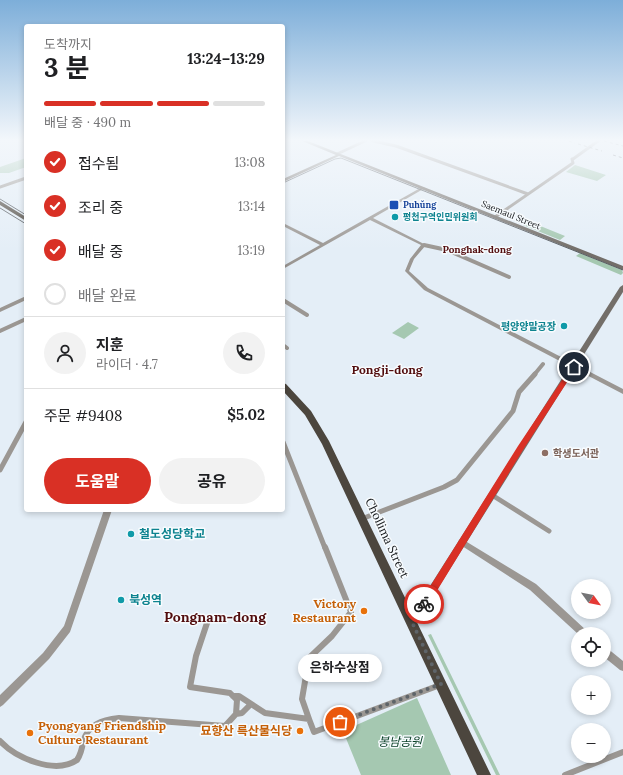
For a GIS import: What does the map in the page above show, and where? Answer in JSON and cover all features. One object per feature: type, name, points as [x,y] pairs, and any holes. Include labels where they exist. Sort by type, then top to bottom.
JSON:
[{"type":"highway","points":[[0,203],[24,218]]},
{"type":"highway","name":"Chollima Street","points":[[285,388],[301,404],[317,427],[364,518],[484,775]]},
{"type":"main road","name":"Saemaul Street","points":[[395,177],[623,268]]},
{"type":"main road","points":[[412,622],[492,496],[520,448],[574,367],[623,287]]},
{"type":"street","points":[[482,177],[528,194]]},
{"type":"street","points":[[495,217],[552,177]]},
{"type":"street","points":[[0,187],[24,179]]},
{"type":"street","points":[[285,267],[423,188]]},
{"type":"street","points":[[370,218],[424,245],[447,250],[509,277]]},
{"type":"street","points":[[285,225],[323,245]]},
{"type":"street","points":[[424,245],[412,259],[406,271],[421,285],[431,292],[623,392]]},
{"type":"street","points":[[0,310],[24,299]]},
{"type":"street","points":[[285,301],[307,315]]},
{"type":"street","points":[[0,332],[24,320]]},
{"type":"street","points":[[364,518],[444,487],[456,480],[513,410],[519,392],[543,364]]},
{"type":"street","points":[[0,470],[24,426]]},
{"type":"street","points":[[285,447],[351,612],[332,636],[309,658],[302,699],[314,732],[441,684]]},
{"type":"street","points":[[492,496],[523,513],[549,531]]},
{"type":"street","points":[[0,702],[46,656],[67,629],[107,512]]},
{"type":"street","points":[[462,542],[533,587],[576,627]]},
{"type":"street","points":[[209,617],[196,656],[190,687],[230,693],[237,700],[236,714]]},
{"type":"street","points":[[611,657],[623,667]]},
{"type":"street","points":[[233,696],[239,696],[265,713],[309,719]]},
{"type":"street","points":[[0,741],[7,749],[31,762],[59,766],[71,765],[81,754],[85,736],[91,726],[102,720],[119,718],[225,726],[236,714],[242,713],[251,704]]},
{"type":"street","points":[[565,775],[623,752]]},
{"type":"green space","points":[[584,177],[603,177],[597,181]]},
{"type":"green space","points":[[528,221],[565,236],[560,240],[523,225]]},
{"type":"green space","points":[[580,253],[622,270],[623,273],[621,275],[576,256]]},
{"type":"green space","points":[[408,322],[419,328],[404,339],[392,333]]},
{"type":"green space","points":[[431,634],[500,775],[496,775],[428,635]]},
{"type":"green space","name":"봉남공원","points":[[417,698],[451,775],[361,775],[343,731]]},
{"type":"tram line","points":[[285,182],[296,177]]},
{"type":"tram line","points":[[389,177],[623,270]]},
{"type":"tram line","points":[[0,199],[24,214]]},
{"type":"tram line","points":[[0,208],[24,223]]},
{"type":"way so far","points":[[340,722],[441,684],[412,622],[424,604]]},
{"type":"place","name":"Puhŭng","points":[[394,205]]},
{"type":"place","name":"평천구역인민위원회","points":[[395,217]]},
{"type":"place","name":"평양양말공장","points":[[564,326]]},
{"type":"place","name":"학생도서관","points":[[545,453]]},
{"type":"place","name":"철도성당학교","points":[[131,534]]},
{"type":"place","name":"북성역","points":[[121,600]]},
{"type":"place","name":"Victory Restaurant","points":[[364,611]]},
{"type":"place","name":"은하수상점","points":[[340,722]]},
{"type":"place","name":"묘향산 륵산물식당","points":[[300,731]]},
{"type":"place","name":"Pyongyang Friendship Culture Restaurant","points":[[30,733]]},
{"type":"district","name":"Ponghak-dong","points":[[477,249]]},
{"type":"district","name":"Pongji-dong","points":[[387,370]]},
{"type":"district","name":"Pongnam-dong","points":[[215,617]]},
{"type":"route","points":[[424,604],[520,448],[574,367]]}]
